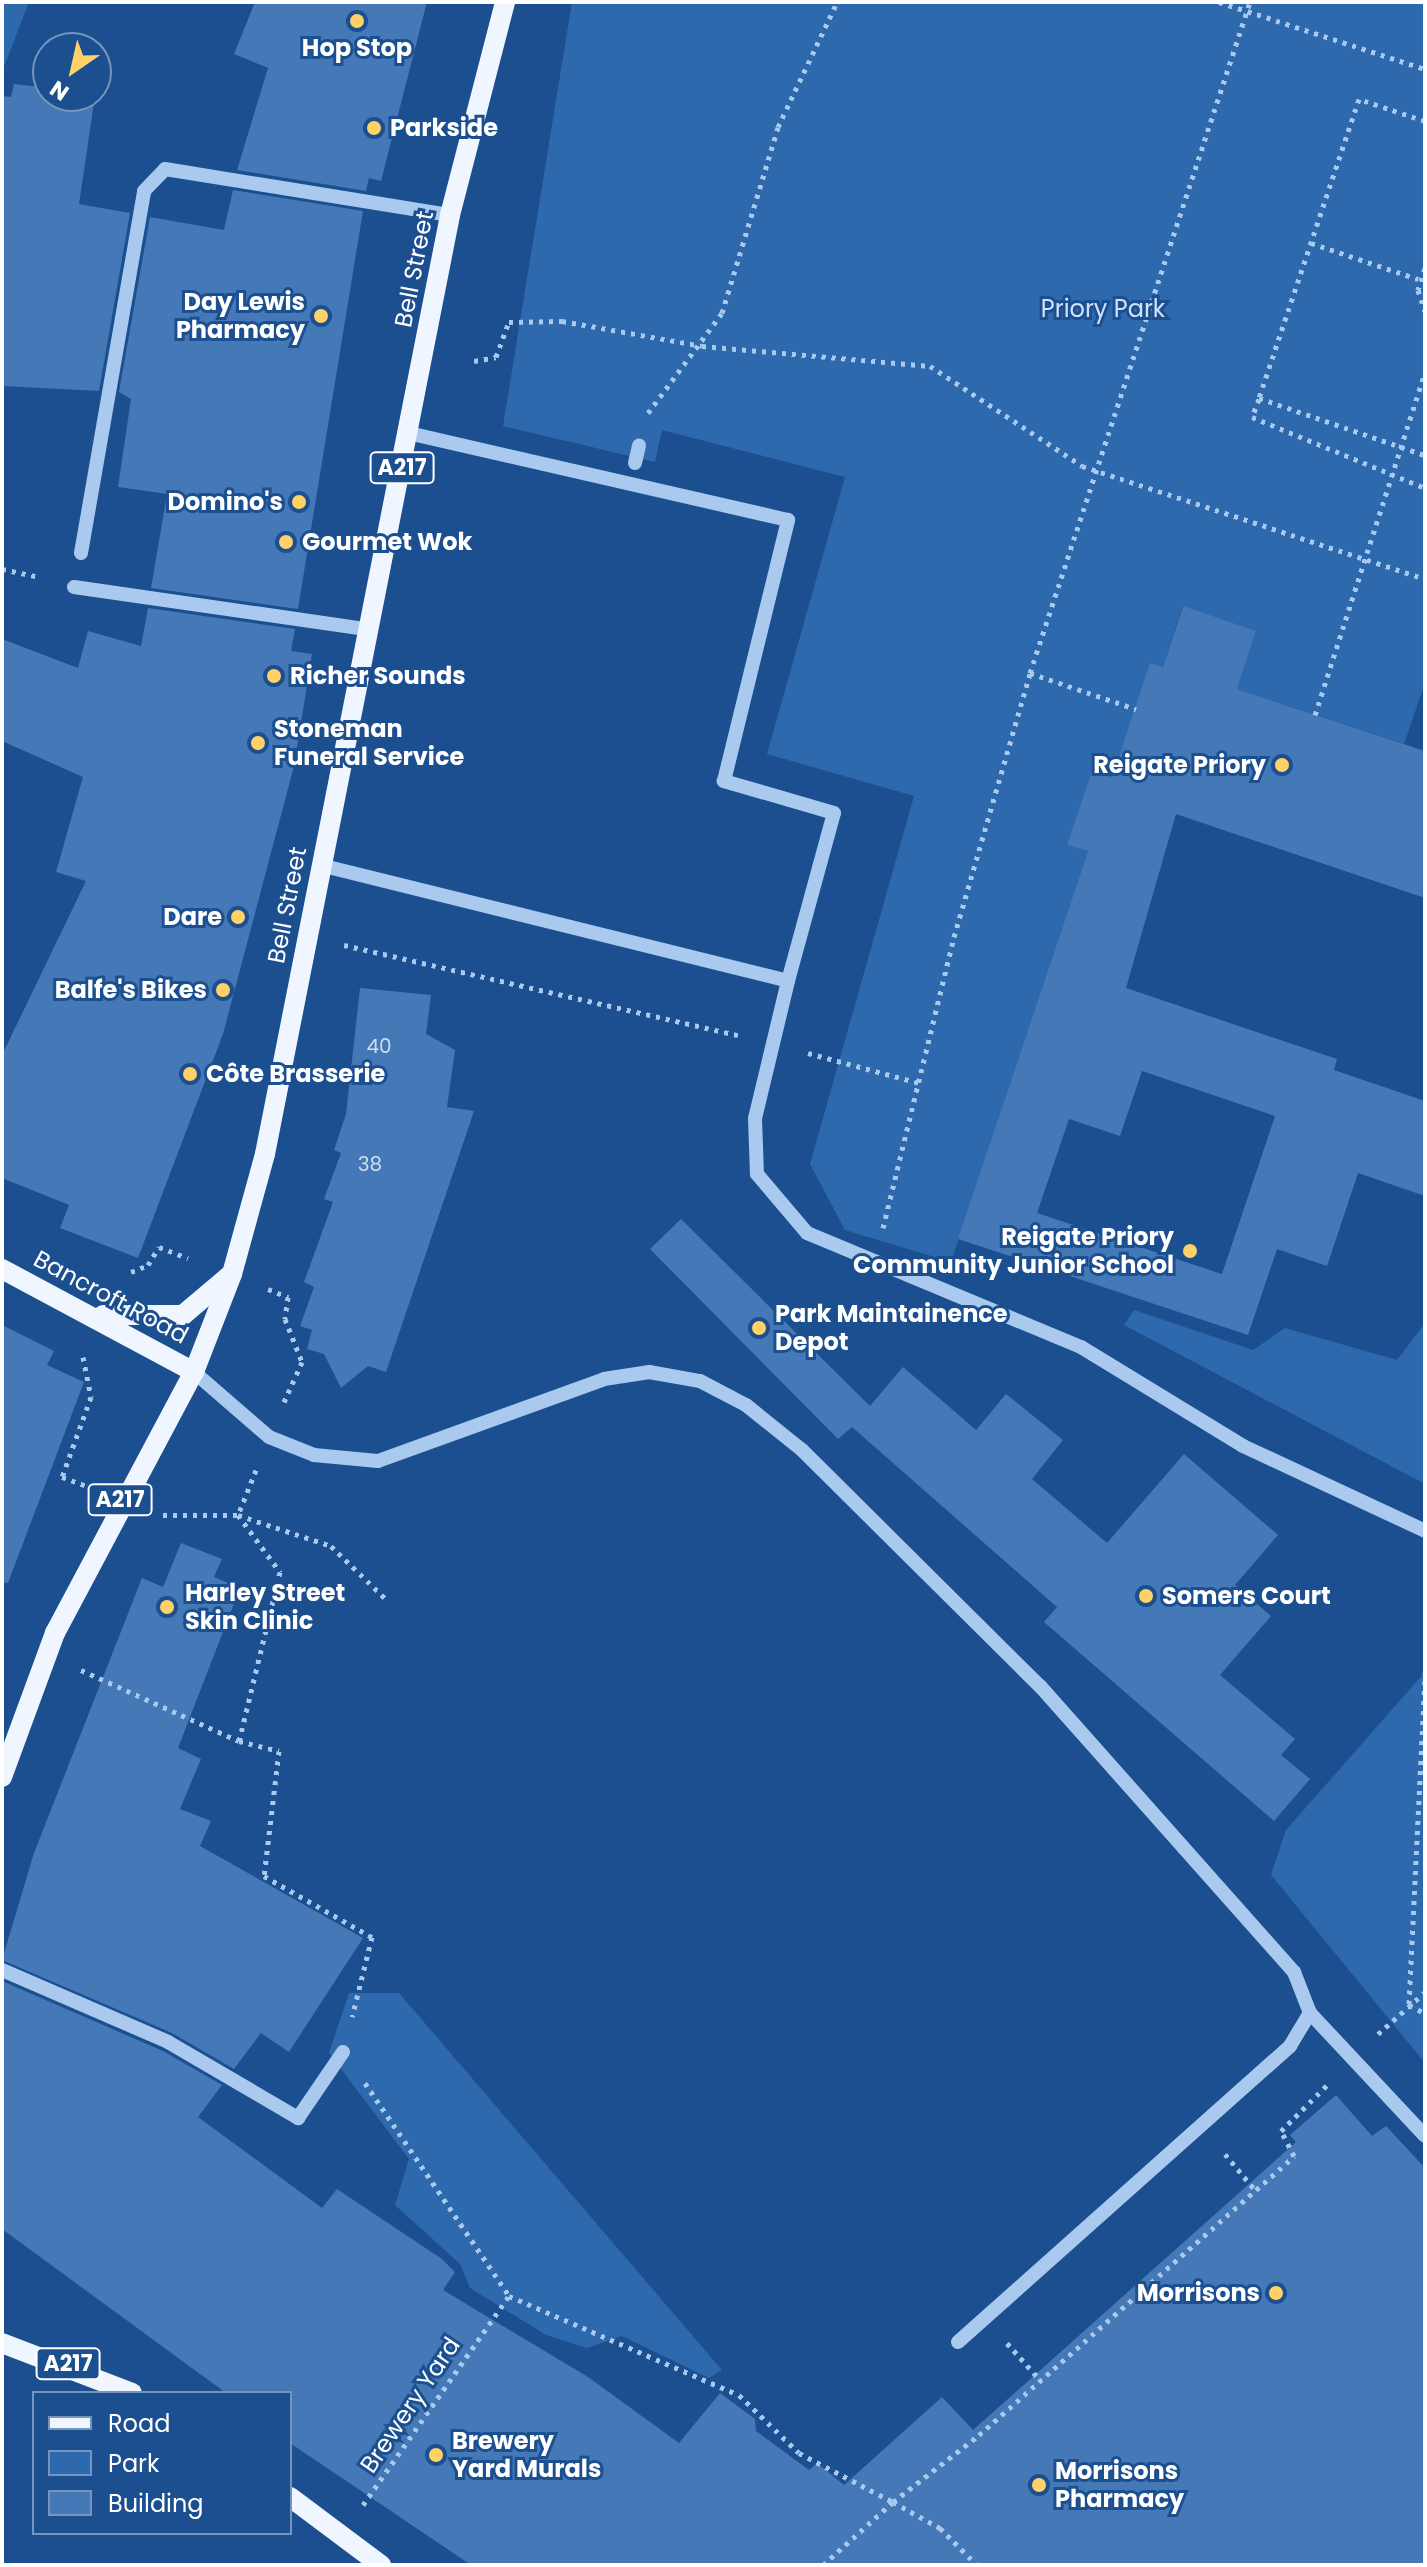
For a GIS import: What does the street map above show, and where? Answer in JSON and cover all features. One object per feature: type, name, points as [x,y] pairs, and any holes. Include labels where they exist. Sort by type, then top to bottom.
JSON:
[{"type":"main road","name":"Bell Street","points":[[2,1777],[47,1656],[121,1499],[194,1372],[232,1274],[265,1154],[450,215],[505,2]]},
{"type":"main road","name":"Bancroft Road","points":[[2,1269],[98,1315],[194,1372]]},
{"type":"main road","points":[[98,1315],[183,1315],[232,1274]]},
{"type":"main road","name":"A217","points":[[2,2343],[127,2391]]},
{"type":"main road","points":[[292,2498],[381,2565]]},
{"type":"lane","points":[[81,553],[144,191],[165,169],[450,215]]},
{"type":"lane","points":[[409,433],[788,520],[724,781],[834,813],[768,1043],[755,1118],[757,1174],[807,1233],[874,1264],[1081,1347],[1243,1446],[1425,1531]]},
{"type":"lane","points":[[635,463],[639,445]]},
{"type":"lane","points":[[74,587],[366,629]]},
{"type":"lane","points":[[320,865],[788,981]]},
{"type":"lane","points":[[194,1372],[269,1437],[314,1455],[378,1461],[604,1379],[649,1372],[700,1381],[746,1405],[802,1450],[1040,1686],[1294,1972],[1310,2013],[1425,2136]]},
{"type":"lane","points":[[2,1970],[168,2042],[298,2118],[343,2052]]},
{"type":"lane","points":[[958,2342],[1290,2046],[1310,2013]]},
{"type":"path","points":[[639,445],[659,392],[702,346],[735,277],[778,127],[837,2]]},
{"type":"path","points":[[1219,2],[1425,69]]},
{"type":"path","points":[[874,1264],[919,1083],[1030,673],[1250,2]]},
{"type":"path","points":[[1425,121],[1359,99],[1252,417],[1391,479],[1425,488]]},
{"type":"path","points":[[1311,243],[1418,279]]},
{"type":"path","points":[[1425,268],[1418,279],[1425,311]]},
{"type":"path","points":[[474,361],[496,357],[509,322],[562,321],[702,346],[930,366],[1097,471],[1425,579]]},
{"type":"path","points":[[1315,715],[1425,372]]},
{"type":"path","points":[[1259,398],[1425,455]]},
{"type":"path","points":[[1030,673],[1136,709]]},
{"type":"path","points":[[307,936],[768,1043],[919,1083]]},
{"type":"path","points":[[239,1741],[280,1572],[238,1515],[269,1437]]},
{"type":"path","points":[[47,1656],[239,1741],[279,1751],[264,1876],[372,1937],[343,2052],[509,2296],[739,2395],[799,2453],[940,2528],[977,2565]]},
{"type":"path","points":[[1409,2005],[1425,1672]]},
{"type":"path","points":[[823,2565],[893,2502],[979,2435],[1294,2156],[1281,2131],[1409,2005],[1425,1993]]},
{"type":"path","points":[[1409,2005],[1425,2013]]},
{"type":"path","name":"Brewery Yard","points":[[341,2535],[509,2296]]},
{"type":"green space","points":[[2,2],[29,2],[2,72]]},
{"type":"green space","name":"Priory Park","points":[[572,2],[1425,2],[1425,683],[1404,744],[1237,689],[1256,631],[1182,607],[1163,667],[1150,664],[1133,785],[1092,772],[1068,845],[1088,851],[951,1262],[845,1230],[810,1164],[914,796],[767,754],[845,477],[662,430],[655,462],[503,426]]},
{"type":"green space","points":[[1134,1310],[1253,1350],[1285,1328],[1397,1360],[1425,1323],[1425,1484],[1124,1325]]},
{"type":"green space","points":[[1425,1672],[1425,2063],[1271,1875],[1286,1830]]},
{"type":"green space","points":[[349,1993],[399,1993],[722,2370],[709,2378],[622,2336],[587,2348],[546,2335],[470,2288],[460,2264],[395,2205],[409,2159],[329,2053]]},
{"type":"building","points":[[255,2],[427,2],[381,181],[369,178],[366,191],[237,170],[268,68],[234,54]]},
{"type":"building","points":[[14,84],[32,86],[32,112],[93,112],[79,204],[130,213],[99,391],[2,386],[2,96],[11,97]]},
{"type":"building","points":[[233,190],[363,211],[298,609],[151,588],[167,494],[118,487],[131,399],[119,392],[150,217],[224,230]]},
{"type":"building","points":[[1183,606],[1256,631],[1237,689],[1425,751],[1425,898],[1176,814],[1126,988],[1337,1059],[1334,1070],[1425,1101],[1425,1196],[1358,1173],[1327,1266],[1277,1249],[1248,1335],[958,1239],[1088,851],[1067,845],[1092,771],[1112,778],[1150,663],[1163,667]],"holes":[[[1142,1071],[1275,1116],[1222,1274],[1037,1213],[1069,1119],[1120,1136]]]},
{"type":"building","points":[[148,608],[295,629],[291,651],[312,654],[294,766],[223,1034],[138,1258],[60,1228],[69,1205],[2,1178],[2,1055],[86,881],[56,872],[83,777],[2,741],[2,639],[78,668],[88,631],[141,646]]},
{"type":"building","points":[[360,988],[431,995],[426,1034],[455,1050],[447,1107],[474,1111],[386,1372],[368,1366],[341,1388],[324,1354],[307,1349],[312,1330],[300,1326],[314,1287],[304,1282],[333,1202],[324,1199],[341,1153],[334,1150],[346,1114]]},
{"type":"building","name":"Somers Court","points":[[681,1219],[870,1406],[903,1367],[976,1430],[1006,1394],[1063,1440],[1032,1479],[1107,1543],[1184,1454],[1278,1535],[1235,1585],[1271,1616],[1220,1675],[1295,1739],[1281,1755],[1310,1779],[1274,1821],[1044,1622],[1057,1607],[852,1427],[838,1439],[650,1249]]},
{"type":"building","points":[[2,1325],[54,1351],[47,1365],[84,1382],[8,1583],[2,1582]]},
{"type":"building","points":[[181,1543],[222,1559],[214,1577],[240,1588],[178,1748],[201,1759],[180,1809],[211,1821],[200,1846],[363,1938],[289,2052],[261,2033],[234,2069],[172,2033],[2,1960],[34,1853],[142,1578],[163,1587]]},
{"type":"building","points":[[2,1981],[163,2051],[222,2085],[198,2117],[322,2208],[337,2189],[442,2259],[455,2272],[443,2290],[588,2377],[679,2443],[720,2393],[755,2419],[756,2431],[809,2470],[817,2463],[844,2485],[942,2397],[973,2430],[1296,2142],[1290,2135],[1336,2095],[1372,2136],[1386,2126],[1425,2168],[1425,2565],[471,2565],[292,2444],[292,2391],[223,2391],[2,2229]]},
{"type":"place","name":"Hop Stop","points":[[357,21]]},
{"type":"place","name":"Parkside","points":[[374,128]]},
{"type":"place","name":"Day Lewis Pharmacy","points":[[321,316]]},
{"type":"place","name":"Domino's","points":[[299,502]]},
{"type":"place","name":"Gourmet Wok","points":[[286,542]]},
{"type":"place","name":"Richer Sounds","points":[[274,676]]},
{"type":"place","name":"Stoneman Funeral Service","points":[[258,743]]},
{"type":"place","name":"Reigate Priory","points":[[1282,765]]},
{"type":"place","name":"Dare","points":[[238,917]]},
{"type":"place","name":"Balfe's Bikes","points":[[223,990]]},
{"type":"place","name":"Côte Brasserie","points":[[190,1074]]},
{"type":"place","name":"Reigate Priory Community Junior School","points":[[1190,1251]]},
{"type":"place","name":"Park Maintainence Depot","points":[[759,1328]]},
{"type":"place","name":"Somers Court","points":[[1146,1596]]},
{"type":"place","name":"Harley Street Skin Clinic","points":[[167,1607]]},
{"type":"place","name":"Morrisons","points":[[1276,2293]]},
{"type":"place","name":"Brewery Yard Murals","points":[[436,2455]]},
{"type":"place","name":"Morrisons Pharmacy","points":[[1039,2485]]}]
